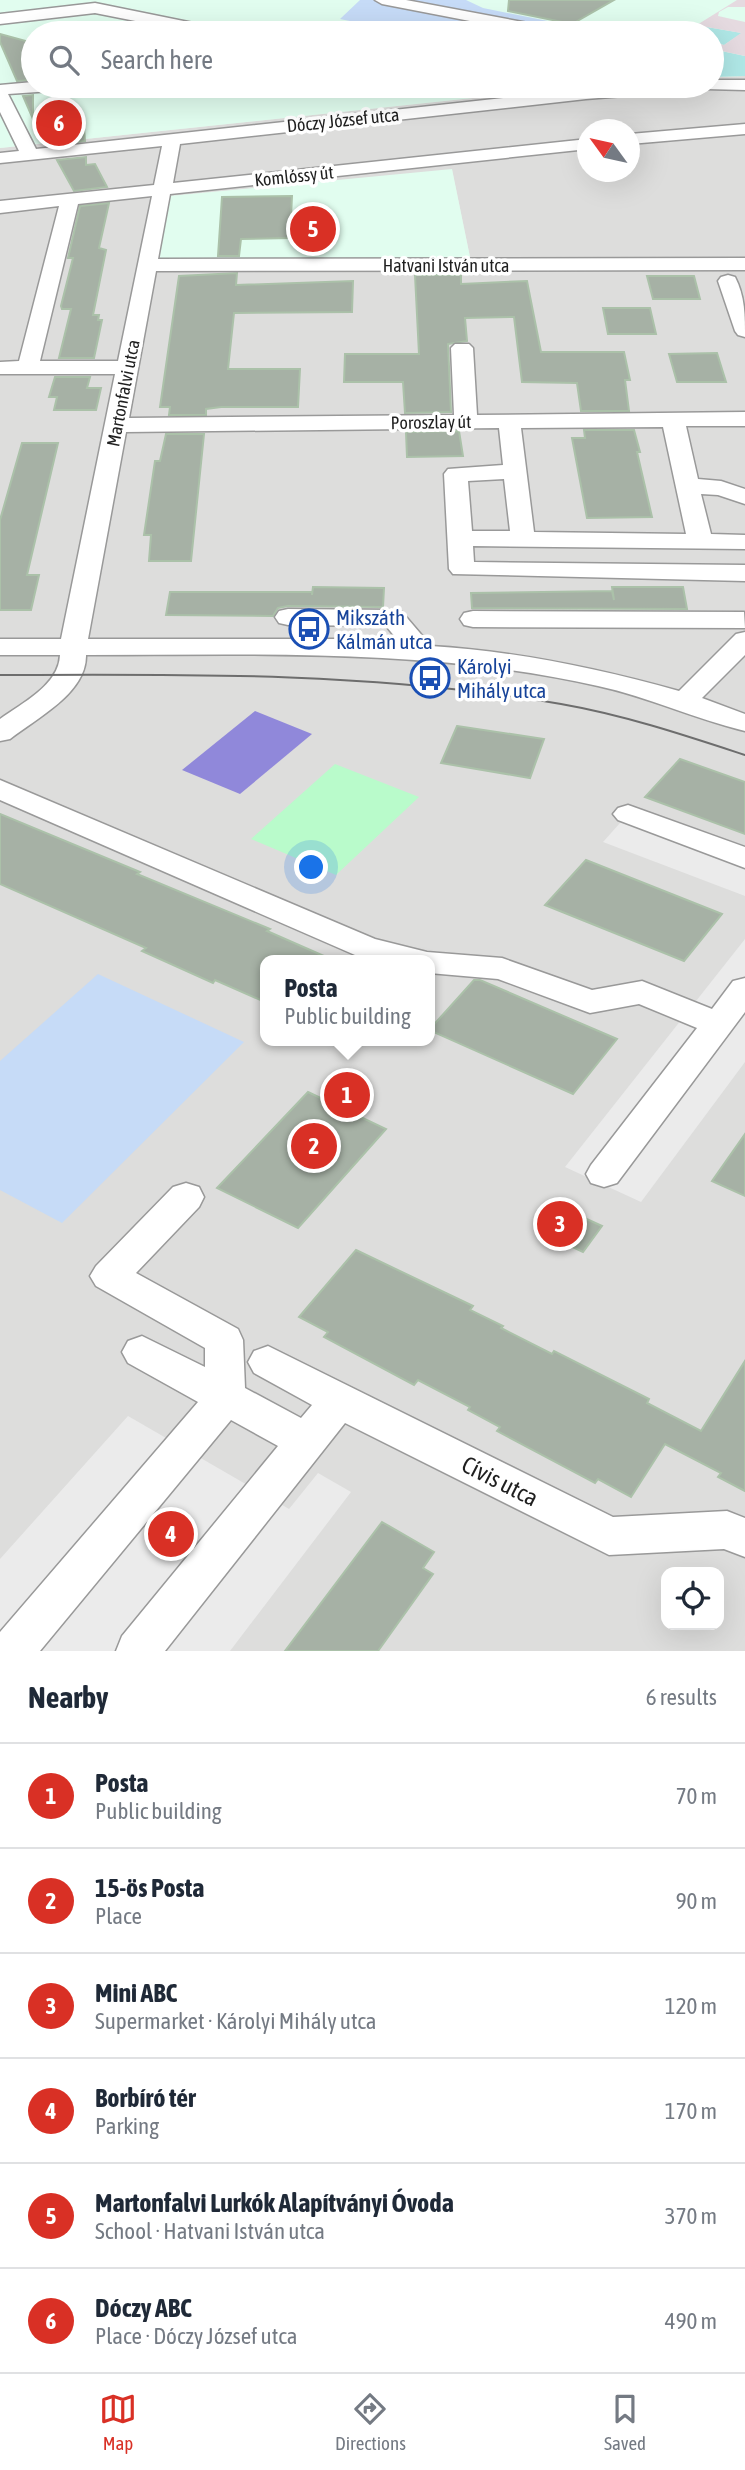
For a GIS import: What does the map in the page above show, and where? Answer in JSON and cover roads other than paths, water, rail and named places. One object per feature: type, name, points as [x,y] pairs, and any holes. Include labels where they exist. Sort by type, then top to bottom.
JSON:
[{"type":"street","points":[[0,19],[95,8],[114,0]]},
{"type":"street","points":[[382,0],[493,21]]},
{"type":"street","points":[[95,8],[159,21]]},
{"type":"street","points":[[438,21],[454,13]]},
{"type":"street","points":[[724,85],[745,85]]},
{"type":"street","points":[[21,90],[0,93],[30,155]]},
{"type":"street","name":"Dóczy József utca","points":[[0,158],[514,98]]},
{"type":"street","points":[[640,138],[745,129]]},
{"type":"street","name":"Martonfalvi utca","points":[[0,733],[63,684],[73,668],[73,646],[172,139]]},
{"type":"street","name":"Komlóssy út","points":[[0,207],[577,145]]},
{"type":"street","points":[[28,368],[70,200]]},
{"type":"street","name":"Hatvani István utca","points":[[147,265],[745,264]]},
{"type":"street","points":[[728,281],[745,331]]},
{"type":"street","points":[[462,348],[466,422]]},
{"type":"street","points":[[0,368],[127,367]]},
{"type":"street","name":"Poroszlay út","points":[[116,425],[745,419]]},
{"type":"street","points":[[673,420],[701,541]]},
{"type":"street","points":[[509,421],[523,539]]},
{"type":"street","points":[[515,472],[456,474],[462,569],[738,573],[745,634],[684,701]]},
{"type":"street","points":[[690,486],[721,488],[745,497]]},
{"type":"street","points":[[460,538],[745,542]]},
{"type":"street","points":[[288,617],[393,618],[421,651]]},
{"type":"street","points":[[473,620],[745,634]]},
{"type":"street","points":[[0,647],[334,647],[421,651],[540,666],[602,678],[684,701],[745,723]]},
{"type":"street","points":[[0,789],[366,947],[398,955]]},
{"type":"street","points":[[628,814],[745,858]]},
{"type":"street","points":[[435,963],[502,969],[590,1002],[642,992],[718,1024]]},
{"type":"street","points":[[604,1174],[745,989]]},
{"type":"street","points":[[12,1651],[225,1398],[224,1340],[109,1276],[186,1197]]},
{"type":"street","points":[[142,1352],[306,1441]]},
{"type":"street","name":"Cívis utca","points":[[268,1362],[339,1401],[609,1536],[727,1530],[745,1538]]},
{"type":"street","points":[[138,1651],[339,1401]]},
{"type":"tram line","points":[[0,675],[211,675],[352,680],[422,686],[561,704],[608,714],[745,755]]},
{"type":"place","name":"Dóczy ABC","points":[[59,123]]},
{"type":"place","name":"Martonfalvi Lurkók Alapítványi Óvoda","points":[[313,229]]},
{"type":"place","name":"Mikszáth Kálmán utca","points":[[309,629]]},
{"type":"place","name":"Károlyi Mihály utca","points":[[430,678]]},
{"type":"place","name":"Posta","points":[[347,1095]]},
{"type":"place","name":"15-ös Posta","points":[[314,1146]]},
{"type":"place","name":"Mini ABC","points":[[560,1224]]},
{"type":"place","name":"Borbíró tér","points":[[171,1534]]}]
